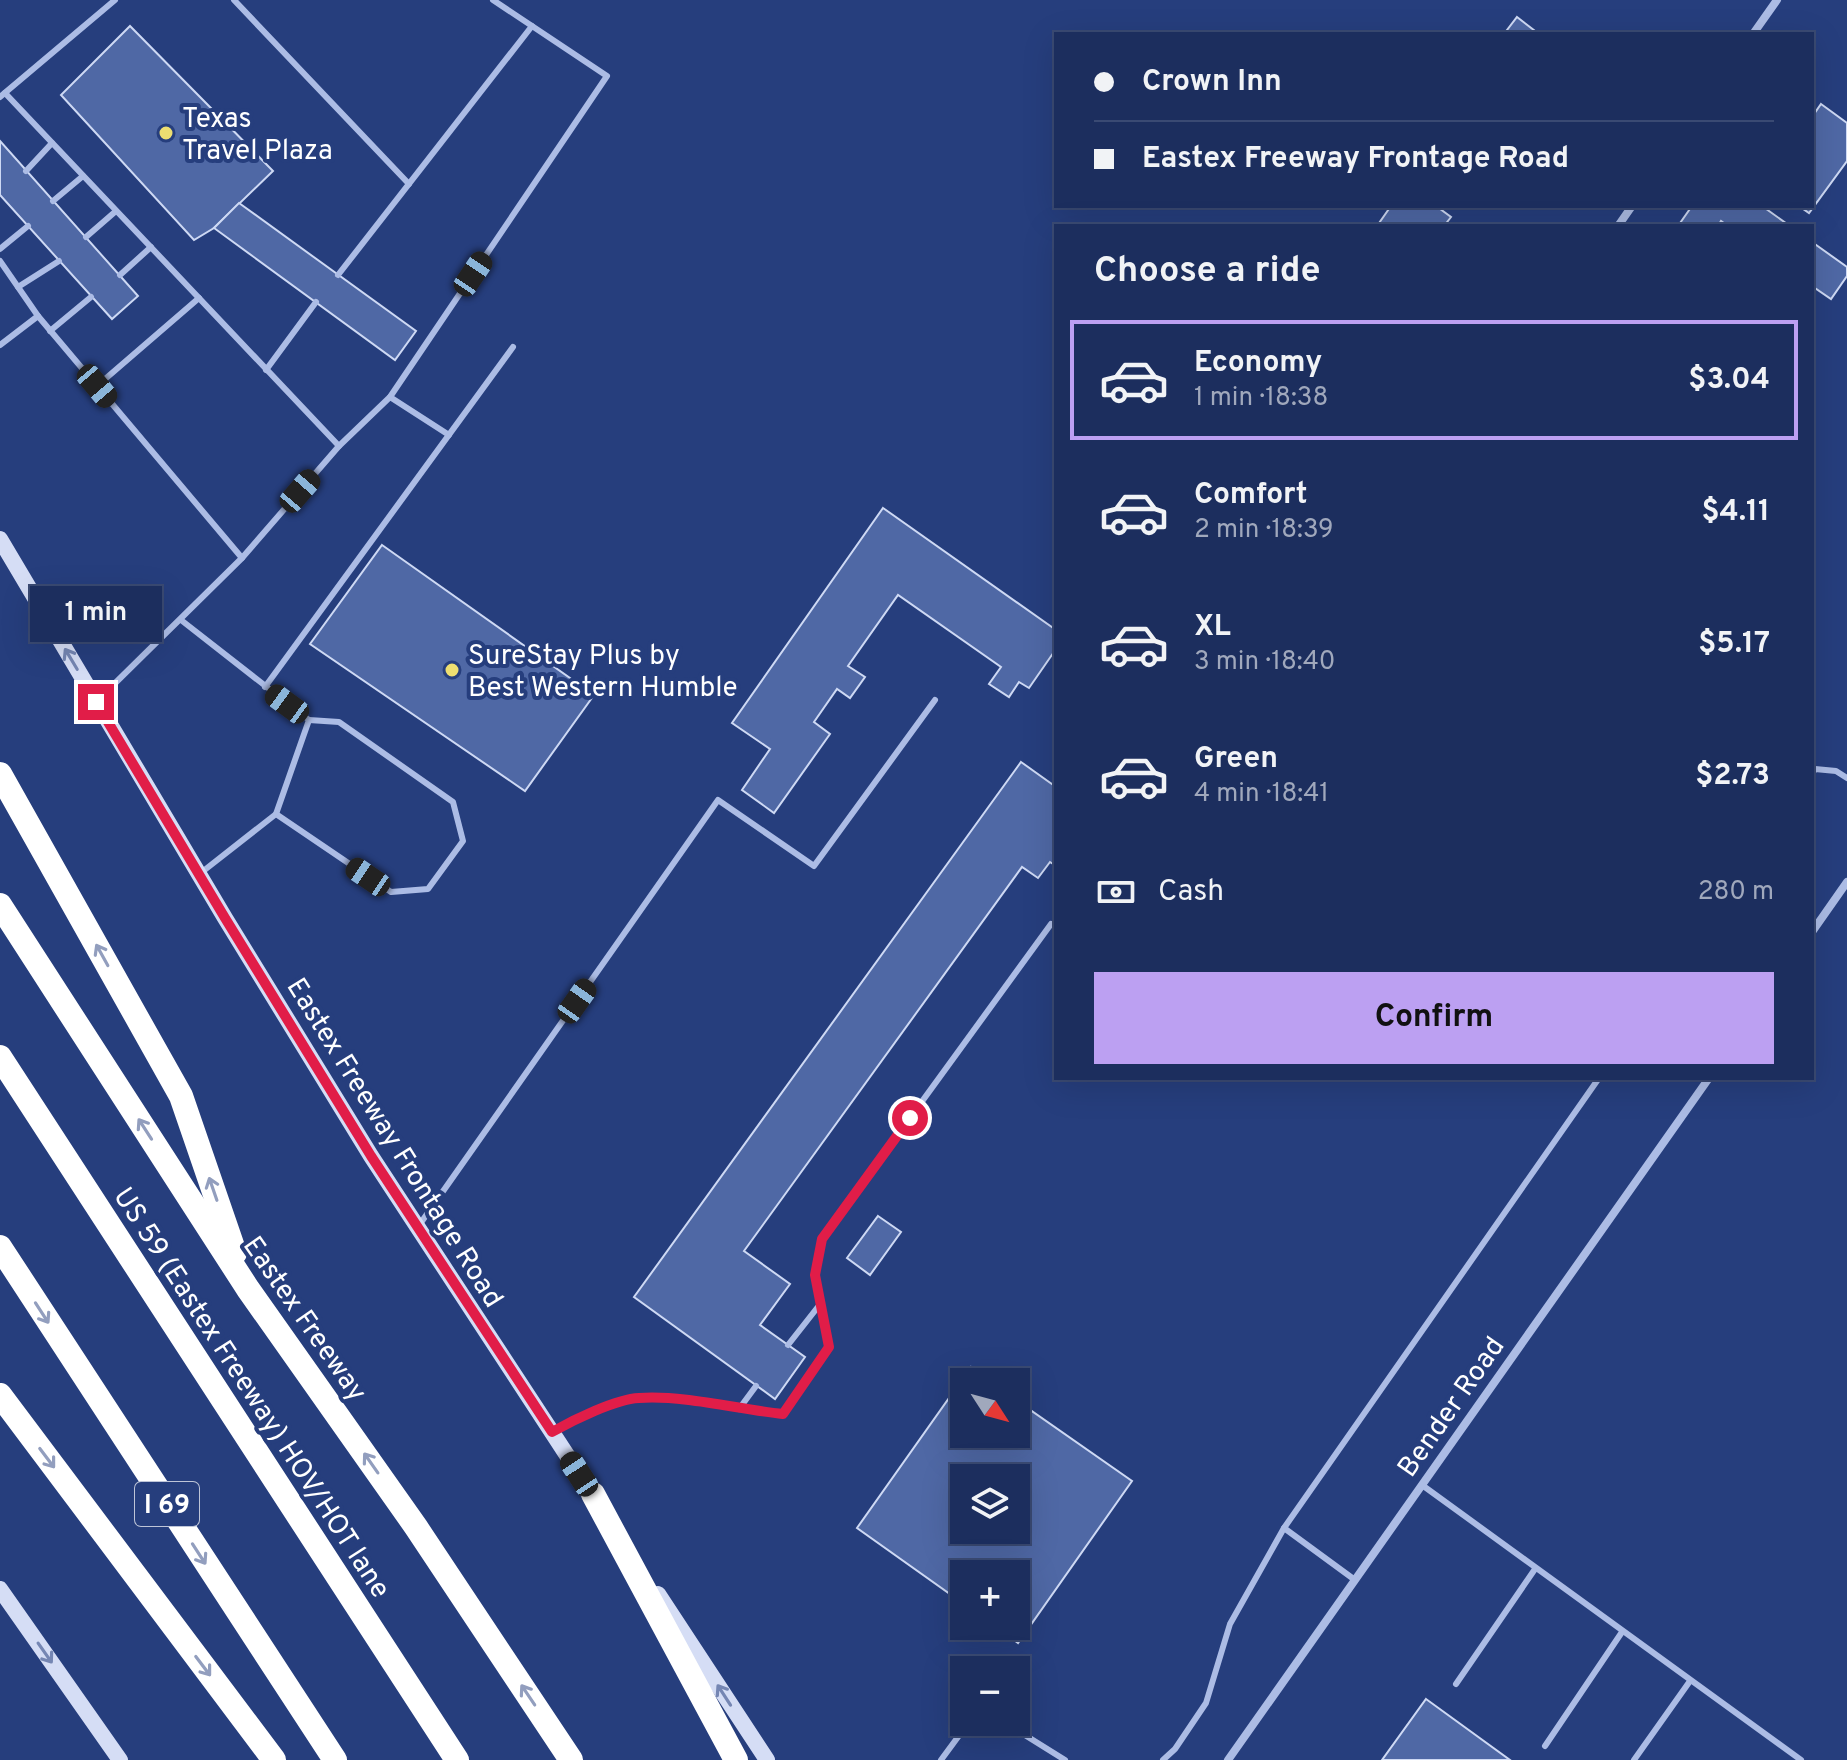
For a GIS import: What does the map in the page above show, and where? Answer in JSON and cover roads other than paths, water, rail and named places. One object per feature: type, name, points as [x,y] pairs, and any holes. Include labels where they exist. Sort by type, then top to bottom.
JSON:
[{"type":"highway","points":[[0,774],[181,1096],[248,1289]]},
{"type":"highway","name":"Eastex Freeway","points":[[0,905],[248,1289],[416,1527],[571,1760]]},
{"type":"highway","name":"US 59 (Eastex Freeway) HOV/HOT lane","points":[[0,1057],[457,1760]]},
{"type":"highway","name":"I 69","points":[[0,1247],[335,1760]]},
{"type":"highway","points":[[0,1395],[274,1760]]},
{"type":"highway","points":[[593,1494],[736,1760]]},
{"type":"main road","name":"Eastex Freeway Frontage Road","points":[[0,539],[371,1156],[767,1760]]},
{"type":"main road","points":[[0,1589],[120,1760]]},
{"type":"street","points":[[1754,32],[1777,0]]},
{"type":"street","points":[[1814,929],[1847,882]]},
{"type":"street","name":"Bender Road","points":[[1228,1760],[1708,1080]]},
{"type":"lane","points":[[115,0],[2,95],[52,143],[339,446]]},
{"type":"lane","points":[[234,0],[409,184]]},
{"type":"lane","points":[[96,702],[242,558],[339,446],[390,397],[607,76],[493,0]]},
{"type":"lane","points":[[338,275],[532,26]]},
{"type":"lane","points":[[26,171],[52,143]]},
{"type":"lane","points":[[53,201],[83,176]]},
{"type":"lane","points":[[86,237],[116,211]]},
{"type":"lane","points":[[0,249],[28,226]]},
{"type":"lane","points":[[120,275],[151,247]]},
{"type":"lane","points":[[0,261],[50,331],[242,558]]},
{"type":"lane","points":[[18,287],[59,261]]},
{"type":"lane","points":[[50,331],[91,297]]},
{"type":"lane","points":[[97,386],[199,298]]},
{"type":"lane","points":[[266,370],[316,302]]},
{"type":"lane","points":[[0,345],[38,316]]},
{"type":"lane","points":[[265,687],[513,347]]},
{"type":"lane","points":[[390,397],[449,435]]},
{"type":"lane","points":[[181,620],[309,720],[339,722],[453,802],[463,841],[428,889],[391,892],[276,814]]},
{"type":"lane","points":[[417,1227],[718,800],[814,866],[935,700]]},
{"type":"lane","points":[[199,874],[276,814],[309,720]]},
{"type":"lane","points":[[1814,771],[1826,768],[1847,778]]},
{"type":"lane","points":[[552,1432],[579,1417],[637,1397],[676,1399],[783,1414],[829,1347],[815,1275],[822,1239],[1051,924]]},
{"type":"lane","points":[[1163,1760],[1175,1749],[1206,1703],[1230,1624],[1284,1528],[1598,1080]]},
{"type":"lane","points":[[788,1345],[821,1303]]},
{"type":"lane","points":[[739,1409],[756,1386]]},
{"type":"lane","points":[[1422,1485],[1801,1760]]},
{"type":"lane","points":[[1284,1528],[1355,1580]]},
{"type":"lane","points":[[1456,1684],[1535,1569]]},
{"type":"lane","points":[[1545,1746],[1622,1632]]},
{"type":"lane","points":[[1634,1760],[1690,1681]]},
{"type":"lane","points":[[941,1760],[959,1736]]},
{"type":"lane","points":[[1026,1736],[1065,1760]]},
{"type":"place","name":"Texas Travel Plaza","points":[[166,133]]},
{"type":"place","name":"SureStay Plus by Best Western Humble","points":[[452,670]]}]
